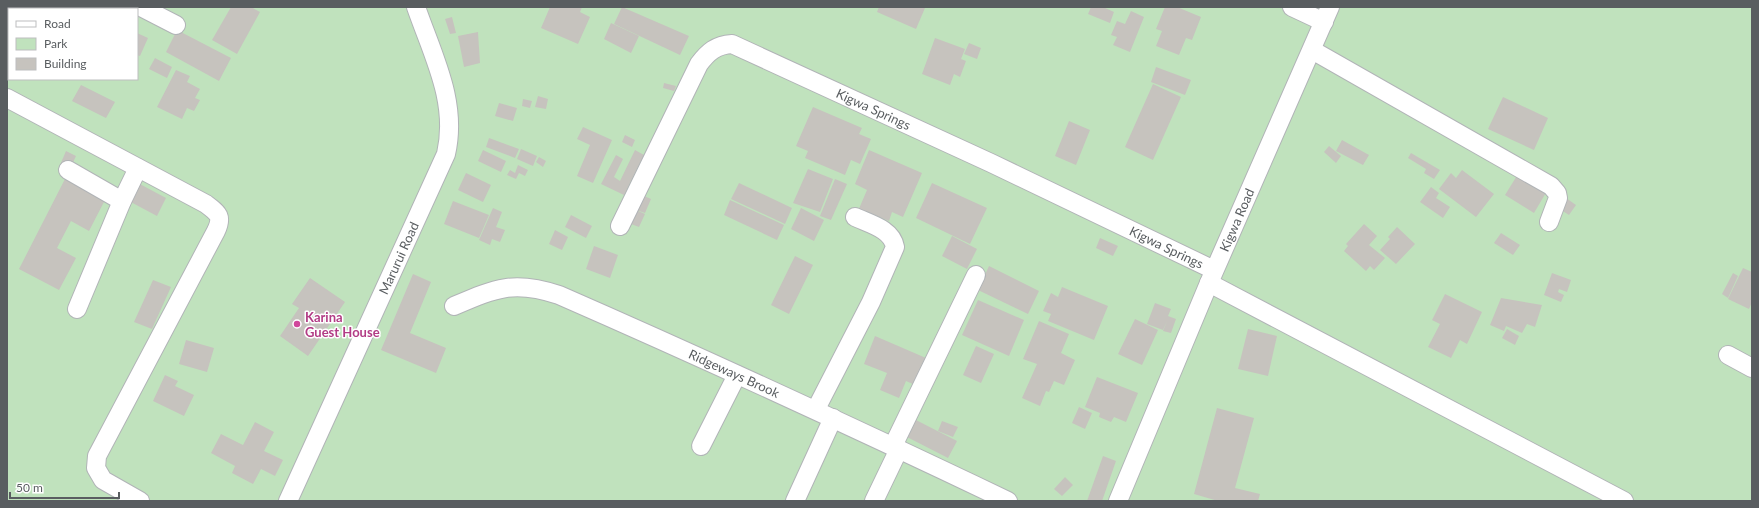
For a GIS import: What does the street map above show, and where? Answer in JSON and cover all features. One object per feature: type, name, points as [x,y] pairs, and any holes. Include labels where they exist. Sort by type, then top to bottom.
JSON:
[{"type":"street","points":[[140,7],[176,25]]},
{"type":"street","name":"Marurui Road","points":[[288,501],[446,154],[450,136],[447,95],[416,7]]},
{"type":"street","points":[[1292,7],[1327,15]]},
{"type":"street","name":"Kigwa Road","points":[[1118,501],[1211,276],[1327,15]]},
{"type":"street","name":"Kigwa Springs","points":[[620,226],[699,64],[708,53],[717,47],[732,44],[992,163],[1211,276],[1624,501]]},
{"type":"street","points":[[1312,50],[1551,186],[1557,193],[1558,198],[1549,222]]},
{"type":"street","points":[[7,98],[206,204],[217,212],[220,222],[97,456],[96,468],[103,480],[140,501]]},
{"type":"street","points":[[77,309],[122,201],[138,168]]},
{"type":"street","points":[[68,170],[122,201]]},
{"type":"street","points":[[816,409],[870,302],[895,247],[894,240],[888,233],[855,217]]},
{"type":"street","points":[[874,501],[896,448],[976,275]]},
{"type":"street","name":"Ridgeways Brook","points":[[454,306],[485,292],[499,288],[527,286],[546,290],[614,319],[737,376],[816,409],[1008,501]]},
{"type":"street","points":[[1728,355],[1752,368]]},
{"type":"street","points":[[701,446],[737,376]]},
{"type":"street","points":[[795,501],[833,418]]},
{"type":"green space","points":[[7,7],[1752,7],[1752,501],[7,501]]},
{"type":"building","points":[[231,7],[251,7],[260,12],[237,54],[212,40]]},
{"type":"building","points":[[550,7],[582,7],[580,12],[590,17],[578,44],[541,28]]},
{"type":"building","points":[[622,7],[689,36],[680,55],[614,24]]},
{"type":"building","points":[[879,7],[925,8],[916,29],[877,12]]},
{"type":"building","points":[[1091,7],[1103,7],[1114,12],[1110,23],[1088,14]]},
{"type":"building","points":[[1165,7],[1177,7],[1201,17],[1192,40],[1186,38],[1179,55],[1156,46],[1162,31],[1156,29]]},
{"type":"building","points":[[1131,11],[1144,17],[1130,52],[1113,45],[1117,37],[1111,35],[1117,21],[1125,24]]},
{"type":"building","points":[[452,17],[456,33],[450,34],[445,19]]},
{"type":"building","points":[[611,23],[639,36],[631,53],[604,39]]},
{"type":"building","points":[[177,30],[231,58],[219,81],[166,52]]},
{"type":"building","points":[[478,32],[480,63],[464,67],[458,36]]},
{"type":"building","points":[[138,33],[148,38],[140,56],[138,55]]},
{"type":"building","points":[[935,38],[965,49],[961,59],[966,61],[960,77],[954,74],[950,85],[922,74]]},
{"type":"building","points":[[969,43],[981,48],[977,59],[964,54]]},
{"type":"building","points":[[155,58],[172,67],[167,78],[149,69]]},
{"type":"building","points":[[1156,67],[1191,80],[1185,95],[1151,82]]},
{"type":"building","points":[[176,70],[190,76],[187,82],[200,89],[195,98],[200,100],[194,111],[187,108],[182,119],[157,107]]},
{"type":"building","points":[[664,83],[676,86],[674,91],[663,88]]},
{"type":"building","points":[[1153,84],[1181,97],[1153,160],[1125,147]]},
{"type":"building","points":[[81,85],[115,102],[106,118],[72,101]]},
{"type":"building","points":[[538,96],[548,99],[546,109],[535,107]]},
{"type":"building","points":[[1503,97],[1548,118],[1534,150],[1488,129]]},
{"type":"building","points":[[523,99],[532,101],[530,108],[522,106]]},
{"type":"building","points":[[499,103],[517,108],[513,121],[495,116]]},
{"type":"building","points":[[813,107],[862,128],[859,134],[871,139],[860,164],[851,160],[845,175],[805,158],[808,151],[796,146]]},
{"type":"building","points":[[1069,121],[1090,130],[1076,165],[1055,156]]},
{"type":"building","points":[[583,127],[612,140],[593,183],[577,176],[590,145],[577,139]]},
{"type":"building","points":[[625,135],[635,140],[632,147],[622,142]]},
{"type":"building","points":[[489,138],[519,149],[515,158],[486,147]]},
{"type":"building","points":[[1342,140],[1369,155],[1363,165],[1336,151]]},
{"type":"building","points":[[1329,146],[1341,156],[1336,163],[1324,152]]},
{"type":"building","points":[[521,149],[537,156],[533,166],[517,159]]},
{"type":"building","points":[[483,150],[506,161],[501,172],[478,161]]},
{"type":"building","points":[[635,150],[644,155],[624,195],[601,184],[616,155],[623,159],[614,177],[620,181]]},
{"type":"building","points":[[869,150],[922,173],[903,217],[892,212],[889,221],[870,213],[869,215],[858,211],[867,190],[855,184]]},
{"type":"building","points":[[66,151],[76,156],[70,169],[60,165]]},
{"type":"building","points":[[1411,153],[1440,170],[1434,179],[1424,173],[1426,169],[1408,158]]},
{"type":"building","points":[[539,157],[546,161],[543,167],[536,162]]},
{"type":"building","points":[[518,165],[528,170],[525,176],[519,173],[516,179],[507,175],[510,170],[515,173]]},
{"type":"building","points":[[808,169],[833,179],[820,212],[793,203]]},
{"type":"building","points":[[1462,170],[1494,194],[1476,217],[1439,189],[1451,173],[1456,178]]},
{"type":"building","points":[[466,173],[491,185],[483,202],[458,190]]},
{"type":"building","points":[[1518,174],[1547,191],[1534,213],[1505,195]]},
{"type":"building","points":[[66,177],[106,198],[89,231],[71,221],[57,248],[76,258],[59,290],[19,269]]},
{"type":"building","points":[[835,179],[847,184],[831,220],[820,216]]},
{"type":"building","points":[[136,182],[166,198],[157,216],[127,200]]},
{"type":"building","points":[[739,183],[792,208],[785,224],[731,199]]},
{"type":"building","points":[[932,183],[987,208],[970,244],[916,218]]},
{"type":"building","points":[[1431,187],[1439,193],[1436,198],[1450,207],[1443,218],[1420,202]]},
{"type":"building","points":[[642,195],[651,199],[645,213],[636,210]]},
{"type":"building","points":[[1566,198],[1576,205],[1569,215],[1558,208]]},
{"type":"building","points":[[730,200],[784,225],[777,240],[724,215]]},
{"type":"building","points":[[453,201],[489,215],[479,238],[444,224]]},
{"type":"building","points":[[493,208],[502,212],[496,227],[505,230],[500,242],[492,239],[490,245],[479,240]]},
{"type":"building","points":[[801,208],[824,220],[814,241],[791,229]]},
{"type":"building","points":[[636,210],[645,214],[639,227],[631,224]]},
{"type":"building","points":[[571,215],[592,226],[586,238],[565,227]]},
{"type":"building","points":[[1364,224],[1377,236],[1369,245],[1385,258],[1374,270],[1370,266],[1366,271],[1344,251],[1348,246],[1346,244]]},
{"type":"building","points":[[1397,227],[1415,244],[1396,264],[1380,250],[1390,239],[1388,237]]},
{"type":"building","points":[[555,230],[568,237],[562,250],[549,244]]},
{"type":"building","points":[[1501,233],[1520,245],[1513,255],[1494,243]]},
{"type":"building","points":[[952,236],[977,249],[967,269],[942,256]]},
{"type":"building","points":[[1100,238],[1118,246],[1113,256],[1096,248]]},
{"type":"building","points":[[594,246],[618,255],[610,278],[586,269]]},
{"type":"building","points":[[795,256],[813,265],[789,314],[771,305]]},
{"type":"building","points":[[989,266],[1039,291],[1028,314],[978,290]]},
{"type":"building","points":[[1743,268],[1752,272],[1752,302],[1749,309],[1728,299]]},
{"type":"building","points":[[1552,273],[1571,280],[1567,292],[1559,289],[1558,292],[1564,295],[1561,302],[1544,295]]},
{"type":"building","points":[[1733,273],[1738,276],[1728,298],[1722,294]]},
{"type":"building","points":[[413,274],[431,282],[410,333],[446,348],[436,373],[381,350]]},
{"type":"building","points":[[310,278],[345,302],[308,356],[280,336],[299,308],[292,304]]},
{"type":"building","points":[[153,280],[171,287],[152,329],[134,322]]},
{"type":"building","points":[[1062,287],[1108,306],[1094,340],[1048,321],[1051,314],[1043,311],[1051,293],[1058,297]]},
{"type":"building","points":[[1445,294],[1482,312],[1467,344],[1460,340],[1451,358],[1428,347],[1440,324],[1432,320]]},
{"type":"building","points":[[1501,298],[1542,305],[1535,327],[1527,324],[1522,333],[1506,326],[1504,331],[1490,325]]},
{"type":"building","points":[[978,300],[1024,320],[1009,356],[962,335]]},
{"type":"building","points":[[1155,303],[1171,309],[1168,316],[1176,319],[1171,333],[1163,331],[1167,321],[1163,330],[1147,324]]},
{"type":"building","points":[[1135,319],[1158,330],[1142,365],[1118,354]]},
{"type":"building","points":[[1039,321],[1069,334],[1061,353],[1075,360],[1064,385],[1054,381],[1049,392],[1046,391],[1040,406],[1022,398],[1037,364],[1023,359]]},
{"type":"building","points":[[1248,329],[1277,336],[1268,376],[1238,369]]},
{"type":"building","points":[[1507,329],[1519,336],[1515,345],[1502,338]]},
{"type":"building","points":[[875,336],[926,358],[915,385],[906,381],[899,398],[880,390],[887,373],[864,364]]},
{"type":"building","points":[[186,340],[214,348],[207,372],[179,364]]},
{"type":"building","points":[[976,346],[994,354],[981,383],[963,375]]},
{"type":"building","points":[[165,375],[178,381],[175,386],[194,395],[184,416],[153,401]]},
{"type":"building","points":[[1097,377],[1138,393],[1126,422],[1114,417],[1111,422],[1099,417],[1100,413],[1085,407]]},
{"type":"building","points":[[1079,407],[1092,413],[1085,429],[1072,423]]},
{"type":"building","points":[[1217,408],[1254,418],[1235,488],[1260,494],[1258,501],[1218,501],[1194,494]]},
{"type":"building","points":[[916,420],[957,441],[948,458],[907,437]]},
{"type":"building","points":[[942,421],[958,427],[953,437],[938,431]]},
{"type":"building","points":[[255,422],[274,432],[264,451],[283,460],[275,476],[261,469],[253,484],[232,473],[235,466],[211,453],[221,434],[243,445]]},
{"type":"building","points":[[1103,456],[1116,461],[1102,501],[1087,501]]},
{"type":"building","points":[[1065,477],[1073,485],[1062,496],[1054,489]]},
{"type":"place","name":"Karina Guest House","points":[[297,324]]}]
